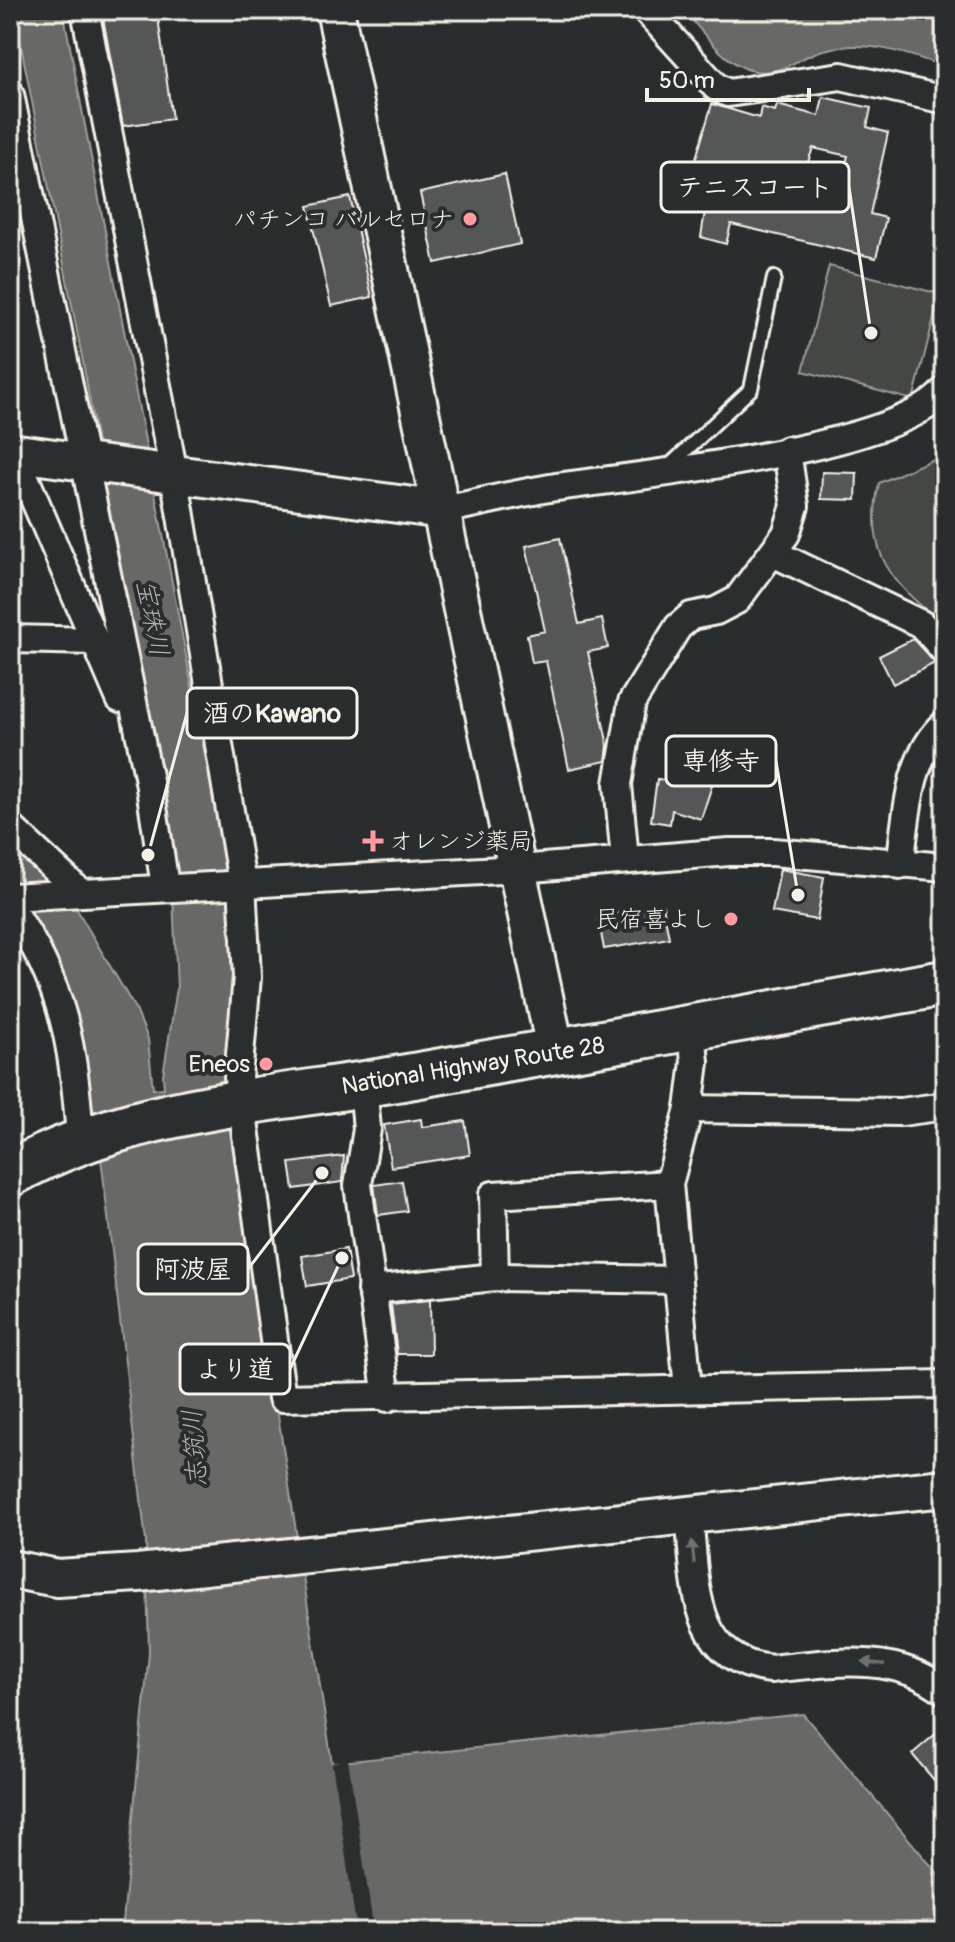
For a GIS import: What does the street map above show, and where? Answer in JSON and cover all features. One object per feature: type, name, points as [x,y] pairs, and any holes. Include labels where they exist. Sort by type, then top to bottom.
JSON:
[{"type":"highway","name":"National Highway Route 28","points":[[10,1174],[85,1137],[240,1102],[556,1053],[945,983]]},
{"type":"street","points":[[85,10],[171,474],[239,883],[247,977],[238,1077],[240,1102],[282,1398],[945,1384]]},
{"type":"street","points":[[335,10],[556,1053]]},
{"type":"street","points":[[646,10],[716,87],[728,93],[841,76],[945,100]]},
{"type":"street","points":[[10,94],[90,463],[132,703],[149,781],[165,886]]},
{"type":"street","points":[[12,452],[443,510],[547,489],[839,441],[901,422],[927,408],[945,390]]},
{"type":"street","points":[[625,860],[618,784],[632,702],[685,620],[716,611],[737,600],[773,553],[794,516],[795,492],[787,450]]},
{"type":"street","points":[[12,452],[121,701],[132,703]]},
{"type":"street","points":[[773,553],[921,624],[945,651]]},
{"type":"street","points":[[10,639],[95,641]]},
{"type":"street","points":[[900,865],[919,760],[928,742],[945,724]]},
{"type":"street","points":[[10,827],[76,892]]},
{"type":"street","points":[[10,897],[773,852],[945,867]]},
{"type":"street","points":[[10,907],[43,961],[59,1004],[74,1058],[85,1137]]},
{"type":"street","points":[[688,1389],[669,1184],[689,1109],[695,1062],[692,1030]]},
{"type":"street","points":[[363,1085],[367,1129],[358,1185],[387,1398]]},
{"type":"street","points":[[689,1109],[901,1112],[945,1106]]},
{"type":"street","points":[[495,1277],[493,1195],[669,1184]]},
{"type":"street","points":[[371,1290],[495,1277],[677,1280]]},
{"type":"street","points":[[10,1569],[57,1578],[138,1573],[945,1488]]},
{"type":"street","points":[[689,1514],[699,1609],[716,1641],[729,1655],[757,1667],[771,1669],[878,1663],[915,1672],[945,1691]]},
{"type":"lane","points":[[663,472],[751,389],[774,278]]},
{"type":"shaded area","points":[[829,266],[940,294],[913,400],[803,371]]},
{"type":"shaded area","points":[[945,454],[945,605],[930,613],[900,586],[882,557],[877,541],[876,504],[879,483]]},
{"type":"water","points":[[14,10],[63,10],[232,897],[241,967],[232,1075],[238,1191],[275,1396],[332,1763],[803,1714],[945,1882],[945,1932],[122,1932],[149,1653],[146,1542],[102,1166],[86,1062],[10,890],[10,834],[72,901],[137,1012],[148,1039],[153,1089],[164,1088],[163,1075],[177,988],[172,873],[83,362]]},
{"type":"water","points":[[684,10],[945,10],[945,67],[901,53],[855,46],[824,50],[779,69],[758,72],[733,62],[721,52]]},
{"type":"pier","points":[[348,1759],[374,1932],[357,1932],[332,1763]]},
{"type":"building","points":[[157,10],[172,119],[123,126],[103,18]]},
{"type":"building","points":[[823,97],[871,108],[867,127],[888,133],[870,214],[886,218],[876,258],[731,224],[726,244],[701,237],[706,205],[696,204],[701,193],[694,190],[698,179],[691,175],[712,104],[759,118],[761,107],[775,111],[777,105],[819,116]],"holes":[[[813,148],[848,156],[839,188],[802,179]]]},
{"type":"building","name":"パチンコ バルセロナ","points":[[505,174],[520,244],[435,263],[420,193]]},
{"type":"building","points":[[350,197],[372,297],[331,306],[308,206]]},
{"type":"building","points":[[822,472],[857,473],[856,500],[821,499]]},
{"type":"building","points":[[560,538],[579,624],[602,619],[608,648],[588,652],[608,746],[606,761],[569,769],[546,661],[532,663],[527,635],[545,631],[526,546]]},
{"type":"building","points":[[913,639],[935,663],[893,684],[879,656]]},
{"type":"building","points":[[701,761],[718,767],[701,819],[672,810],[670,824],[651,821],[657,779],[693,784]]},
{"type":"building","points":[[780,869],[824,877],[817,920],[772,912]]},
{"type":"building","points":[[663,906],[669,938],[604,949],[598,917]]},
{"type":"building","points":[[421,1119],[422,1127],[465,1121],[470,1155],[391,1167],[384,1125]]},
{"type":"building","points":[[344,1156],[342,1182],[294,1189],[290,1163]]},
{"type":"building","points":[[402,1181],[407,1211],[378,1215],[374,1185]]},
{"type":"building","points":[[346,1249],[351,1279],[307,1286],[302,1256]]},
{"type":"building","points":[[430,1300],[431,1354],[397,1354],[391,1304]]},
{"type":"building","points":[[945,1726],[945,1793],[912,1754]]},
{"type":"place","name":"パチンコ バルセロナ","points":[[470,219]]},
{"type":"place","name":"テニスコート","points":[[871,333]]},
{"type":"place","name":"オレンジ薬局","points":[[373,841]]},
{"type":"place","name":"酒のKawano","points":[[148,855]]},
{"type":"place","name":"専修寺","points":[[798,895]]},
{"type":"place","name":"民宿喜よし","points":[[731,919]]},
{"type":"place","name":"Eneos","points":[[266,1064]]},
{"type":"place","name":"阿波屋","points":[[322,1173]]},
{"type":"place","name":"より道","points":[[342,1258]]},
{"type":"water label","name":"宝珠川","points":[[152,618]]},
{"type":"water label","name":"志筑川","points":[[195,1448]]}]
